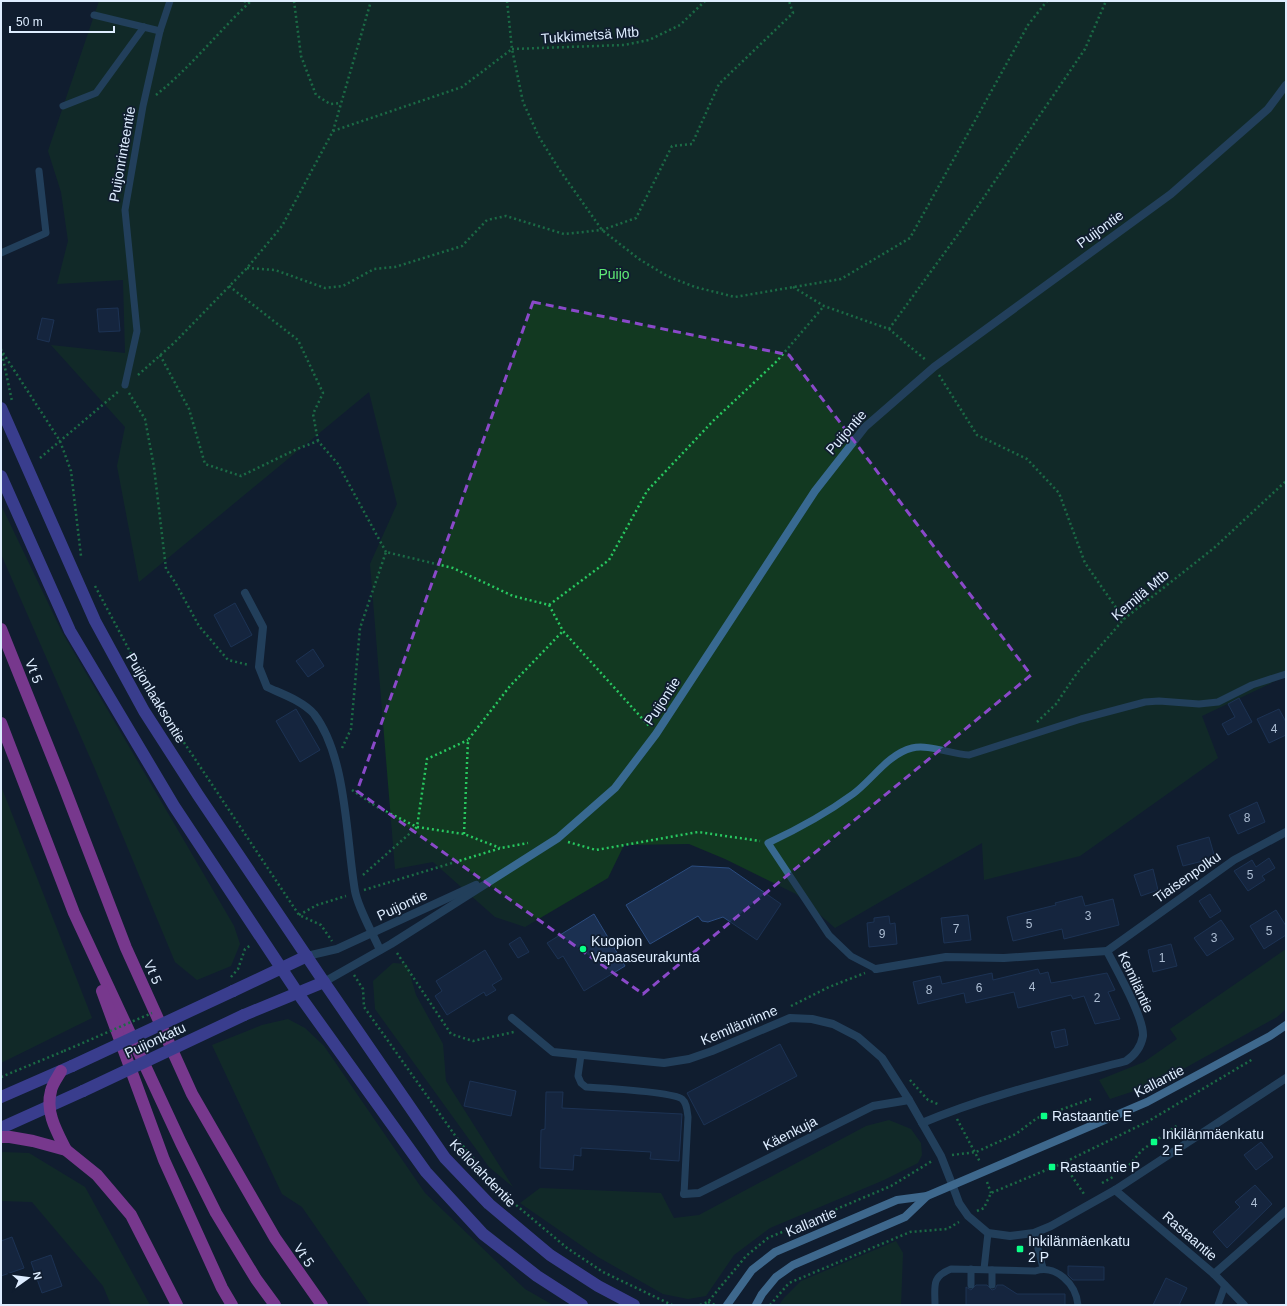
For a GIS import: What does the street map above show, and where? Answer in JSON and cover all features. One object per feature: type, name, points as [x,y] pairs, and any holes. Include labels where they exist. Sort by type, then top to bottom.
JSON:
[{"type":"highway","name":"Vt 5","points":[[1,629],[126,948],[192,1094],[275,1238],[322,1305]]},
{"type":"highway","points":[[1,723],[74,913],[164,1160],[222,1288],[232,1305]]},
{"type":"highway","points":[[74,913],[181,1143],[216,1213],[256,1279],[275,1305]]},
{"type":"highway","points":[[66,1150],[54,1127],[49,1106],[51,1090],[67,1069]]},
{"type":"highway","points":[[1,1138],[10,1137],[33,1141],[66,1150],[98,1175],[131,1215],[177,1305]]},
{"type":"main road","name":"Puijonlaaksontie","points":[[7,406],[95,621],[144,711],[198,795],[324,982]]},
{"type":"main road","points":[[1,476],[70,632],[174,806],[297,992],[426,1172],[483,1234],[537,1276],[582,1305]]},
{"type":"main road","name":"Puijonkatu","points":[[1,1097],[67,1069],[307,956]]},
{"type":"main road","name":"Puijonkatu","points":[[1,1128],[297,992],[324,982]]},
{"type":"main road","name":"Kellolahdentie","points":[[324,982],[445,1158],[483,1198],[550,1255],[598,1286],[634,1305]]},
{"type":"main road","name":"Kallantie","points":[[756,1305],[762,1294],[776,1277],[793,1265],[905,1217],[927,1196],[952,1184],[1147,1102],[1270,1036],[1286,1025]]},
{"type":"main road","name":"Kallantie","points":[[727,1305],[752,1270],[775,1252],[897,1200],[927,1196]]},
{"type":"street","name":"Puijontie","points":[[324,982],[391,944],[558,838],[615,788],[656,734],[815,491],[865,427],[934,367],[1171,194],[1268,109],[1286,85]]},
{"type":"street","points":[[245,593],[263,627],[259,667],[267,687],[302,704],[314,714],[326,737],[340,782],[355,893],[380,950]]},
{"type":"street","name":"Tiaisenpolku","points":[[1107,950],[1234,860],[1286,832]]},
{"type":"street","name":"Puijontie","points":[[307,956],[338,949],[506,872]]},
{"type":"street","name":"Kemiläntie","points":[[876,969],[946,957],[1004,958],[1107,950],[1142,1028],[1143,1037],[1139,1048],[1134,1055],[1126,1061],[1034,1085],[951,1110],[922,1123]]},
{"type":"street","name":"Kemilänrinne","points":[[512,1018],[553,1052],[670,1062],[689,1059],[712,1052],[790,1018],[812,1019],[833,1024],[858,1037],[882,1058],[909,1100],[941,1156],[959,1203],[968,1216],[988,1233]]},
{"type":"street","points":[[988,1233],[1010,1236],[1034,1233],[1051,1226],[1115,1190],[1286,1078]]},
{"type":"street","name":"Käenkuja","points":[[684,1194],[699,1193],[873,1106],[909,1100]]},
{"type":"street","name":"Rastaantie","points":[[1115,1190],[1214,1274],[1244,1305]]},
{"type":"street","points":[[1214,1274],[1286,1210]]},
{"type":"lane","name":"Puijonrinteentie","points":[[125,385],[137,332],[125,210],[143,106],[160,32],[170,1]]},
{"type":"lane","points":[[94,15],[160,32]]},
{"type":"lane","points":[[63,106],[96,92],[144,27]]},
{"type":"lane","points":[[1,253],[46,233],[39,171]]},
{"type":"lane","points":[[876,969],[851,956],[829,935],[768,843],[800,828],[853,794],[899,753],[913,747],[926,747],[956,754],[969,755],[1081,718],[1145,702],[1158,701],[1198,704],[1218,702],[1252,685],[1286,674]]},
{"type":"lane","points":[[581,1055],[578,1076],[581,1084],[586,1087],[668,1095],[682,1100],[686,1106],[688,1117],[684,1194]]},
{"type":"lane","points":[[988,1233],[988,1270],[992,1285]]},
{"type":"lane","points":[[1034,1233],[1043,1268]]},
{"type":"lane","points":[[935,1305],[935,1281],[939,1274],[951,1269],[1035,1271],[1043,1268],[1056,1272],[1071,1285],[1078,1305]]},
{"type":"lane","points":[[971,1269],[971,1285]]},
{"type":"lane","points":[[1218,1305],[1225,1285]]},
{"type":"path","points":[[244,1],[250,2]]},
{"type":"path","points":[[294,1],[301,56],[316,95],[330,104],[341,102]]},
{"type":"path","points":[[40,458],[174,343],[247,268],[282,226],[333,131],[371,1]]},
{"type":"path","points":[[507,1],[512,49],[523,102],[539,137],[559,169],[602,230],[639,259],[667,276],[695,287],[735,297],[841,279],[910,238],[1028,25],[1047,1]]},
{"type":"path","name":"Tukkimetsä Mtb","points":[[512,49],[624,45],[649,40],[680,24],[705,1]]},
{"type":"path","points":[[247,268],[275,270],[325,288],[343,286],[374,269],[395,267],[462,246],[487,220],[506,216],[564,234],[602,230],[636,218],[672,146],[692,144],[719,84],[793,13],[790,1]]},
{"type":"path","points":[[890,329],[967,222],[1085,49],[1106,1]]},
{"type":"path","points":[[143,106],[180,75],[223,27],[250,2]]},
{"type":"path","points":[[333,131],[462,87],[512,49]]},
{"type":"path","points":[[229,286],[298,340],[323,393],[313,414],[318,441],[338,464],[386,552],[360,628],[351,729],[335,762]]},
{"type":"path","points":[[792,287],[824,306],[890,329],[934,367],[977,435],[1027,459],[1059,493],[1085,563],[1124,619]]},
{"type":"path","points":[[549,605],[609,560],[647,491],[712,421],[777,361],[824,306]]},
{"type":"path","points":[[1,350],[7,406]]},
{"type":"path","points":[[1,350],[60,441],[71,471],[82,561],[74,547]]},
{"type":"path","points":[[160,355],[189,409],[204,464],[241,476],[297,449],[318,441]]},
{"type":"path","points":[[125,385],[145,419],[154,467],[166,569],[175,582],[199,626],[228,660],[259,667]]},
{"type":"path","name":"Kemilä Mtb","points":[[1036,723],[1056,704],[1077,673],[1124,619],[1214,548],[1286,481]]},
{"type":"path","points":[[386,552],[453,568],[514,596],[549,605],[563,631],[656,734]]},
{"type":"path","points":[[93,582],[157,702],[298,915],[321,925],[329,937]]},
{"type":"path","points":[[354,883],[417,827],[427,759],[468,740],[510,686],[563,631]]},
{"type":"path","points":[[464,834],[468,740]]},
{"type":"path","points":[[340,782],[377,807],[417,827],[464,834],[501,848]]},
{"type":"path","points":[[558,838],[596,850],[698,832],[768,843]]},
{"type":"path","points":[[292,919],[317,905],[501,848],[529,843]]},
{"type":"path","points":[[391,944],[451,1034],[473,1041],[526,1030]]},
{"type":"path","points":[[230,979],[238,969],[245,949],[250,945]]},
{"type":"path","points":[[795,1008],[787,1008],[829,987],[876,969]]},
{"type":"path","points":[[356,978],[363,989],[364,1007],[459,1141],[503,1194],[568,1248],[603,1272],[672,1305]]},
{"type":"path","points":[[759,1018],[780,1010]]},
{"type":"path","points":[[1,1077],[158,1011]]},
{"type":"path","points":[[984,1208],[991,1193],[1063,1163],[1147,1122],[1258,1056]]},
{"type":"path","points":[[908,1078],[928,1100],[951,1110],[976,1152],[1016,1134],[1037,1118],[1091,1098]]},
{"type":"path","points":[[1121,1172],[1127,1168],[1142,1150],[1178,1125]]},
{"type":"path","points":[[1063,1163],[1084,1194],[1090,1190]]},
{"type":"path","points":[[1096,1187],[1115,1176]]},
{"type":"path","points":[[770,1305],[789,1283],[910,1232],[947,1229]]},
{"type":"path","points":[[700,1305],[708,1302],[715,1305]]},
{"type":"highlighted area","points":[[533,302],[789,355],[1031,675],[643,994],[357,791]]},
{"type":"green space","name":"Puijo","points":[[99,1],[1286,1],[1286,676],[1202,716],[1218,758],[1080,856],[984,880],[982,843],[835,928],[796,894],[725,859],[689,844],[624,845],[608,878],[525,927],[495,917],[433,862],[395,869],[370,564],[397,504],[369,392],[139,582],[117,466],[125,427],[51,345],[125,353],[123,280],[57,284],[68,241],[61,192],[48,151]]},
{"type":"green space","points":[[1,505],[62,632],[234,926],[240,944],[231,966],[197,980],[175,962],[95,769],[1,554]]},
{"type":"green space","points":[[1,786],[92,1018],[1,1063]]},
{"type":"green space","points":[[1286,949],[1286,1009],[1277,1017],[1158,1083],[1110,1099],[1099,1080],[1144,1062],[1177,1039],[1170,1029]]},
{"type":"green space","points":[[393,963],[407,964],[416,995],[443,1044],[446,1081],[513,1187],[489,1167],[375,1009],[373,981]]},
{"type":"green space","points":[[288,1019],[305,1028],[324,1046],[425,1193],[525,1289],[553,1305],[370,1305],[302,1207],[282,1194],[212,1045],[262,1025]]},
{"type":"green space","points":[[889,1120],[911,1129],[921,1143],[922,1155],[918,1163],[884,1180],[770,1228],[734,1255],[706,1296],[688,1299],[663,1294],[598,1257],[520,1203],[540,1188],[661,1193],[674,1218],[699,1215],[866,1126]]},
{"type":"green space","points":[[1,1152],[29,1153],[85,1187],[150,1305],[111,1305],[103,1286],[32,1202],[1,1201]]},
{"type":"green space","points":[[896,1241],[903,1253],[901,1305],[779,1305],[801,1281]]},
{"type":"building","points":[[118,308],[120,331],[99,332],[97,309]]},
{"type":"building","points":[[42,318],[54,320],[49,342],[37,339]]},
{"type":"building","points":[[235,603],[252,635],[231,647],[214,615]]},
{"type":"building","points":[[313,649],[324,666],[308,677],[296,661]]},
{"type":"building","points":[[1239,698],[1252,722],[1228,735],[1222,724],[1235,717],[1228,704]]},
{"type":"building","points":[[296,709],[320,750],[300,762],[276,721]]},
{"type":"building","points":[[1279,709],[1286,722],[1286,735],[1269,743],[1257,719]]},
{"type":"building","points":[[1257,802],[1265,822],[1238,834],[1229,815]]},
{"type":"building","points":[[1209,837],[1215,858],[1183,866],[1177,846]]},
{"type":"building","points":[[1269,858],[1275,868],[1262,876],[1265,880],[1248,891],[1234,871],[1252,860],[1256,867]]},
{"type":"building","points":[[692,866],[729,868],[781,904],[757,940],[723,917],[708,922],[702,921],[698,916],[650,944],[626,905]]},
{"type":"building","points":[[1153,869],[1158,890],[1141,896],[1134,875]]},
{"type":"building","points":[[1210,894],[1221,911],[1210,918],[1199,901]]},
{"type":"building","points":[[1082,896],[1085,906],[1113,899],[1119,925],[1064,939],[1062,929],[1013,941],[1007,917],[1056,905],[1055,903]]},
{"type":"building","points":[[1276,910],[1286,926],[1286,935],[1264,949],[1250,926]]},
{"type":"building","name":"Kuopion Vapaaseurakunta","points":[[594,914],[625,966],[584,991],[563,956],[558,959],[547,943]]},
{"type":"building","points":[[968,915],[971,940],[944,943],[941,918]]},
{"type":"building","points":[[889,916],[890,924],[895,923],[897,944],[869,947],[867,923],[874,922],[874,918]]},
{"type":"building","points":[[1221,920],[1234,939],[1207,956],[1194,938]]},
{"type":"building","points":[[520,937],[529,952],[518,958],[509,944]]},
{"type":"building","points":[[1171,944],[1177,966],[1153,972],[1148,950]]},
{"type":"building","points":[[485,950],[502,979],[492,985],[496,990],[486,996],[484,992],[447,1015],[435,996],[442,991],[436,981]]},
{"type":"building","points":[[1038,969],[1040,974],[1048,972],[1051,983],[1107,973],[1115,990],[1108,992],[1120,1019],[1095,1024],[1084,996],[1073,999],[1071,995],[1018,1008],[1014,992],[966,1003],[964,993],[918,1004],[913,982],[940,976],[942,984],[992,973],[993,980]]},
{"type":"building","points":[[1065,1029],[1068,1045],[1055,1048],[1051,1032]]},
{"type":"building","points":[[780,1044],[797,1076],[704,1125],[687,1093]]},
{"type":"building","points":[[470,1081],[516,1091],[511,1116],[464,1106]]},
{"type":"building","points":[[546,1092],[563,1092],[562,1108],[682,1114],[679,1161],[650,1159],[651,1152],[581,1148],[581,1156],[574,1155],[573,1170],[540,1168],[541,1130],[545,1129]]},
{"type":"building","points":[[1261,1142],[1273,1157],[1256,1170],[1244,1155]]},
{"type":"building","points":[[1255,1185],[1272,1204],[1227,1248],[1213,1232],[1240,1207],[1235,1202]]},
{"type":"building","points":[[12,1237],[24,1268],[1,1276],[1,1241]]},
{"type":"building","points":[[51,1255],[62,1286],[42,1293],[31,1262]]},
{"type":"building","points":[[1068,1266],[1104,1267],[1104,1280],[1073,1280],[1068,1275]]},
{"type":"building","points":[[1166,1278],[1187,1288],[1179,1305],[1153,1305]]},
{"type":"building","points":[[976,1285],[987,1285],[992,1290],[995,1289],[997,1285],[1003,1285],[1017,1294],[1065,1294],[1065,1305],[966,1305],[966,1287],[971,1290]]},
{"type":"place","name":"Kuopion Vapaaseurakunta","points":[[583,949]]},
{"type":"place","name":"Rastaantie E","points":[[1044,1116]]},
{"type":"place","name":"Inkilänmäenkatu 2 E","points":[[1154,1142]]},
{"type":"place","name":"Rastaantie P","points":[[1052,1167]]},
{"type":"place","name":"Inkilänmäenkatu 2 P","points":[[1020,1249]]}]
